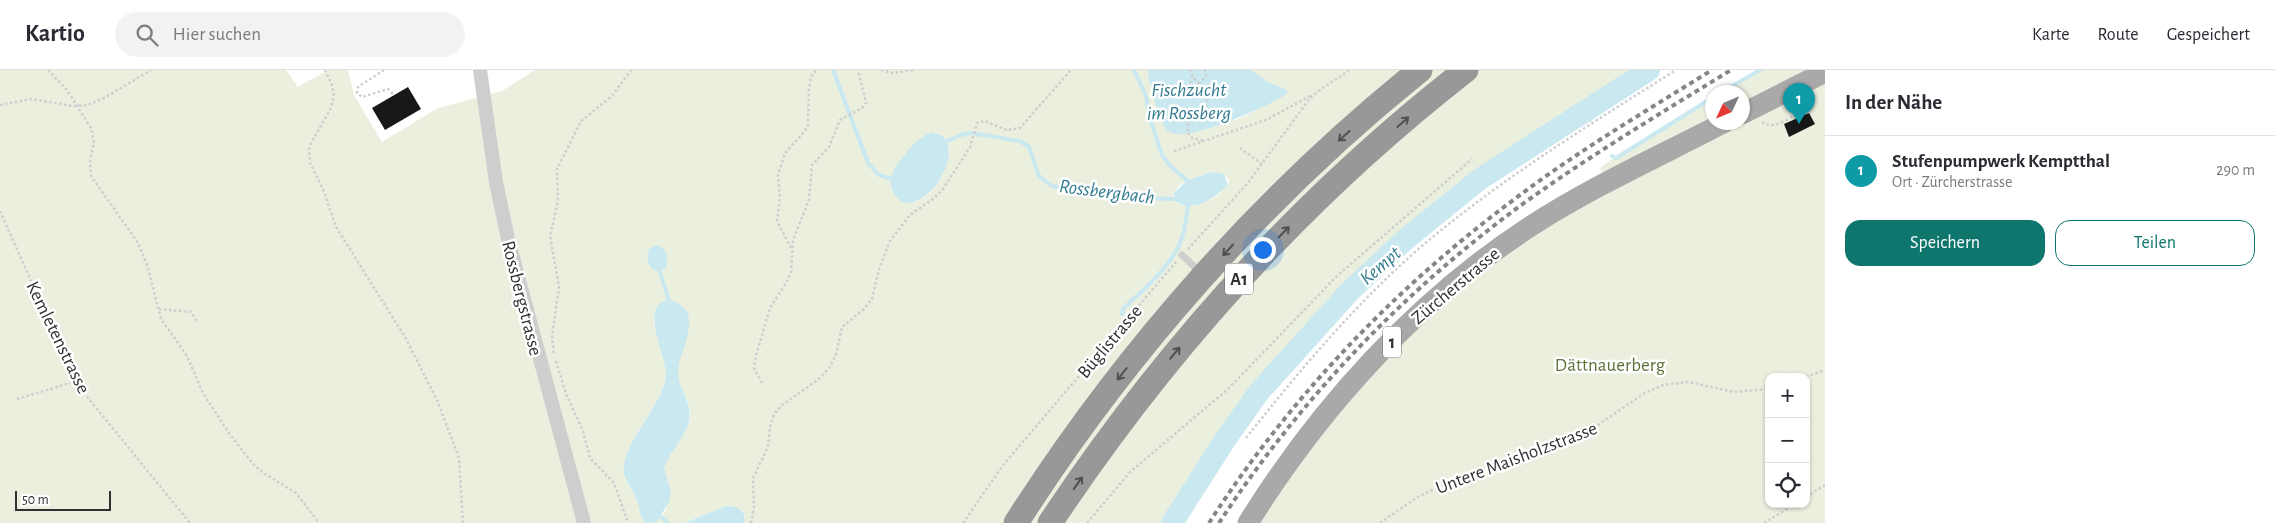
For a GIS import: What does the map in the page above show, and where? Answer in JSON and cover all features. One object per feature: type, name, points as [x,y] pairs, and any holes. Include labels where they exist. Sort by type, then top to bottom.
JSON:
[{"type":"highway","name":"A1","points":[[1016,523],[1102,399],[1204,276],[1311,166],[1420,70]]},
{"type":"highway","name":"A1","points":[[1050,523],[1140,396],[1234,285],[1336,181],[1407,118],[1466,70]]},
{"type":"main road","points":[[1750,110],[1825,72]]},
{"type":"main road","name":"Zürcherstrasse","points":[[1248,523],[1297,451],[1351,385],[1404,329],[1462,277],[1502,245],[1567,204],[1710,130]]},
{"type":"street","name":"Rossbergstrasse","points":[[480,70],[496,182],[508,239],[584,523]]},
{"type":"lane","points":[[1182,255],[1204,276]]},
{"type":"path","points":[[48,70],[62,83],[78,106],[93,135],[89,165],[91,176],[138,243],[147,265],[163,323],[186,356],[201,389],[228,432],[258,470],[296,493],[319,523]]},
{"type":"path","points":[[0,105],[31,99],[78,106],[101,100],[150,70]]},
{"type":"path","points":[[325,70],[334,89],[334,100],[311,143],[309,150],[310,163],[323,189],[336,227],[405,337],[437,400],[459,458],[463,523]]},
{"type":"path","points":[[384,70],[358,87],[357,95],[362,97],[389,89],[394,95]]},
{"type":"path","points":[[628,523],[611,478],[594,464],[590,458],[583,430],[566,394],[556,361],[552,337],[559,282],[550,236],[558,201],[557,169],[575,131],[585,117],[612,96],[631,70]]},
{"type":"path","points":[[792,250],[778,221],[780,198],[778,175],[785,153],[805,131],[808,124],[809,89],[811,77],[816,70]]},
{"type":"path","points":[[762,383],[755,372],[754,360],[770,308],[790,276],[795,233],[809,200],[812,165],[829,147],[838,122],[847,115],[862,108],[866,103],[858,70]]},
{"type":"path","points":[[881,70],[893,73],[914,70]]},
{"type":"path","points":[[751,523],[754,507],[753,478],[768,447],[770,426],[774,414],[782,405],[818,380],[829,368],[836,354],[842,327],[864,310],[872,299],[879,269],[893,237],[910,215],[933,199],[943,189],[962,161],[973,138],[977,123],[982,121],[1003,129],[1020,128],[1071,70]]},
{"type":"path","points":[[1190,70],[1193,78],[1200,84],[1206,94],[1206,103],[1201,117],[1188,122],[1188,132],[1192,138],[1206,141]]},
{"type":"path","points":[[1200,84],[1206,76],[1205,70]]},
{"type":"path","name":"Büglistrasse","points":[[963,523],[1011,456],[1182,255],[1237,195],[1316,93],[1350,70]]},
{"type":"path","points":[[1246,438],[1330,337],[1381,284],[1422,246],[1540,156],[1676,70]]},
{"type":"path","points":[[1167,91],[1189,84],[1193,78]]},
{"type":"path","points":[[1174,151],[1266,120],[1316,93]]},
{"type":"path","points":[[1750,114],[1767,125],[1777,124],[1796,114]]},
{"type":"path","points":[[1240,148],[1262,164]]},
{"type":"path","points":[[1087,523],[1130,472],[1228,389],[1343,271],[1472,159]]},
{"type":"path","name":"Kemletenstrasse","points":[[0,211],[77,381],[99,413],[190,523]]},
{"type":"path","points":[[159,309],[192,312],[198,323]]},
{"type":"path","points":[[1810,376],[1825,370]]},
{"type":"path","points":[[17,400],[77,381]]},
{"type":"path","name":"Untere Maisholzstrasse","points":[[1380,523],[1405,504],[1426,492],[1586,433],[1645,393],[1662,385],[1689,382],[1734,392],[1765,389]]},
{"type":"path","points":[[1810,494],[1825,485]]},
{"type":"path","points":[[1764,523],[1789,508]]},
{"type":"green space","points":[[0,70],[286,70],[298,87],[328,70],[348,70],[354,95],[382,142],[438,108],[502,91],[535,70],[1147,70],[1166,129],[1182,133],[1218,126],[1240,118],[1257,110],[1287,90],[1268,82],[1251,70],[1660,70],[1489,182],[1401,252],[1314,345],[1261,379],[1219,436],[1164,523],[744,523],[743,511],[728,505],[684,523],[653,523],[666,510],[667,497],[663,476],[666,461],[686,430],[690,417],[689,406],[678,377],[678,366],[688,329],[688,320],[684,311],[676,302],[654,316],[654,324],[665,361],[666,376],[663,388],[634,438],[624,463],[624,474],[627,483],[636,498],[645,523],[0,523]],"holes":[[[927,135],[947,141],[949,150],[944,171],[938,182],[923,198],[914,202],[905,202],[892,175],[910,149]],[[1217,172],[1227,177],[1229,182],[1220,193],[1199,205],[1191,206],[1177,203],[1173,196],[1176,190],[1186,181]],[[665,252],[667,264],[663,271],[650,267],[647,254]]]},
{"type":"green space","name":"Dättnauerberg","points":[[1758,70],[1825,70],[1825,523],[1248,523],[1398,335],[1607,182],[1600,168],[1616,156],[1705,101],[1705,130],[1750,130],[1750,85],[1733,85]]},
{"type":"water","name":"Fischzucht im Rossberg","points":[[1147,70],[1251,70],[1268,82],[1287,90],[1287,94],[1228,122],[1192,133],[1178,134],[1168,131],[1161,120]]},
{"type":"water","points":[[932,132],[943,136],[948,147],[948,161],[942,175],[934,188],[923,197],[912,203],[901,201],[892,189],[891,179],[893,172],[912,146]]},
{"type":"water","points":[[1217,172],[1224,174],[1228,185],[1217,195],[1203,203],[1189,206],[1175,201],[1174,193],[1187,180]]},
{"type":"water","points":[[657,245],[667,255],[665,269],[658,272],[650,267],[647,257],[649,249]]},
{"type":"water","points":[[673,301],[683,307],[688,315],[688,334],[678,373],[690,414],[685,432],[664,468],[671,492],[669,502],[658,520],[653,523],[645,523],[635,495],[625,477],[624,463],[634,439],[663,388],[666,368],[654,319],[656,309],[662,302]]},
{"type":"water","points":[[726,506],[737,508],[743,512],[744,523],[684,523]]},
{"type":"building","points":[[408,87],[421,109],[385,130],[372,108]]},
{"type":"building","points":[[1809,113],[1815,124],[1789,137],[1784,124]]},
{"type":"waterway","points":[[833,70],[868,163],[879,175],[891,179]]},
{"type":"waterway","points":[[1134,70],[1146,96],[1149,116],[1162,155],[1171,167],[1187,180]]},
{"type":"waterway","name":"Kempt","points":[[1172,523],[1225,440],[1259,392],[1351,290],[1406,239],[1480,179],[1649,70]]},
{"type":"waterway","points":[[1734,85],[1760,70]]},
{"type":"waterway","points":[[1612,156],[1616,158],[1705,102]]},
{"type":"waterway","points":[[1583,111],[1590,120]]},
{"type":"waterway","name":"Rossbergbach","points":[[947,141],[971,133],[1020,141],[1029,147],[1039,176],[1052,186],[1119,197],[1174,199]]},
{"type":"waterway","points":[[1122,314],[1123,309],[1156,277],[1177,250],[1184,233],[1188,206]]},
{"type":"waterway","points":[[660,272],[669,301]]},
{"type":"waterway","points":[[661,517],[668,523]]},
{"type":"railway","points":[[1209,523],[1274,432],[1310,388],[1387,307],[1429,269],[1472,232],[1564,164],[1712,70]]},
{"type":"railway","points":[[1219,523],[1250,477],[1320,390],[1357,349],[1438,272],[1480,237],[1549,185],[1731,70]]},
{"type":"place","name":"Stufenpumpwerk Kemptthal","points":[[1799,124]]}]
